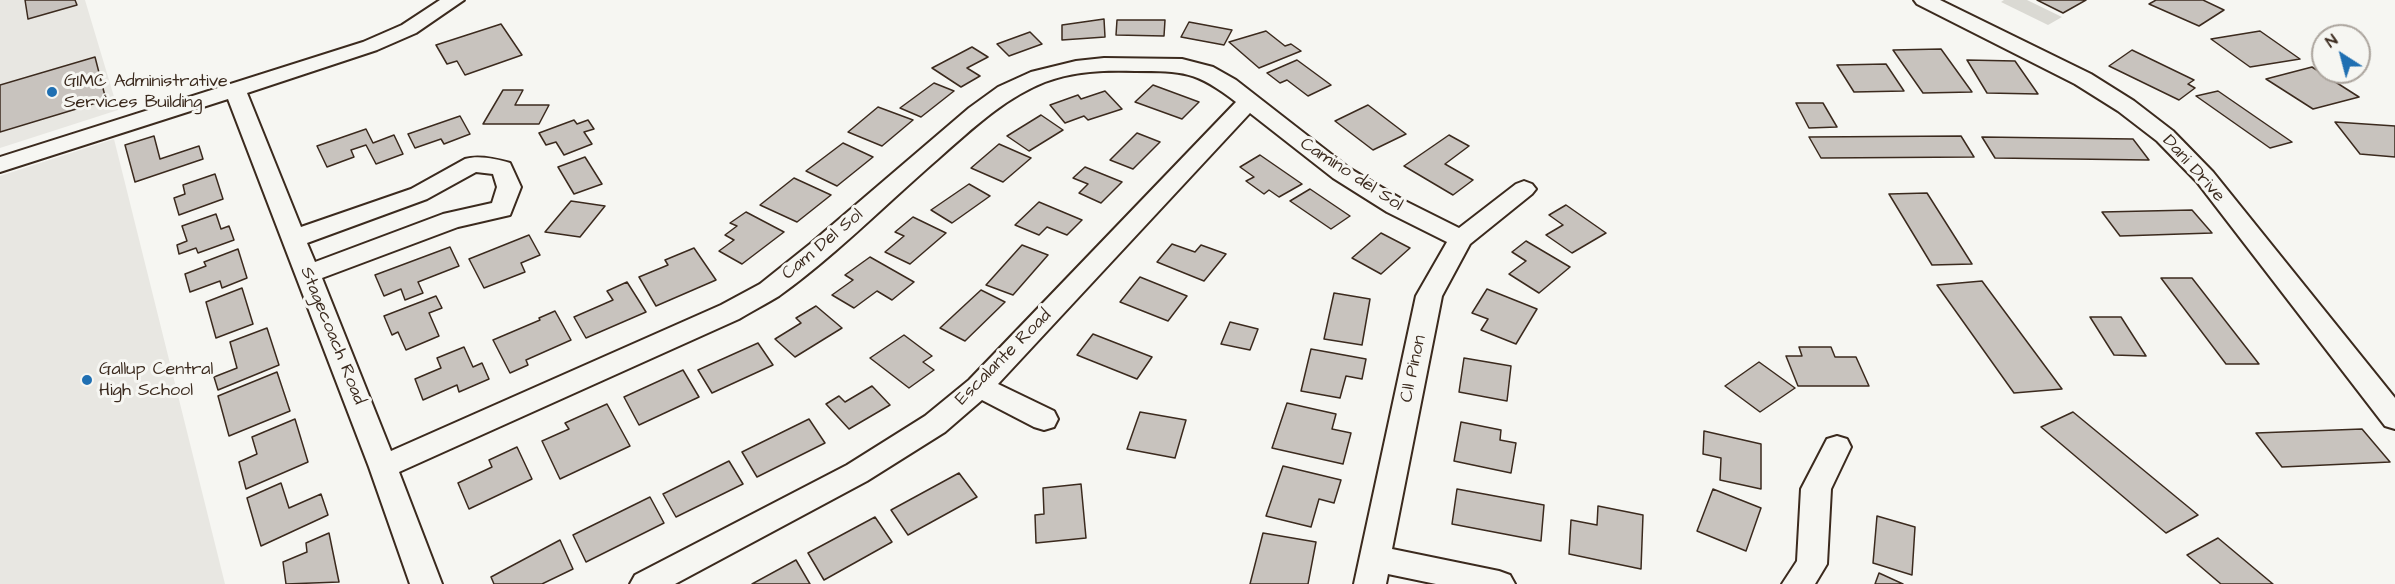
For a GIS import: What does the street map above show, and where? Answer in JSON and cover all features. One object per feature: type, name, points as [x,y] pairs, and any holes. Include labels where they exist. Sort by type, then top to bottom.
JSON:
[{"type":"street","points":[[0,165],[370,46],[409,29],[454,0]]},
{"type":"street","name":"Dani Drive","points":[[1924,0],[2084,79],[2126,106],[2165,136],[2205,177],[2395,418]]},
{"type":"street","name":"Cam Del Sol","points":[[383,467],[730,312],[769,290],[819,250],[976,113],[1006,92],[1039,77],[1076,67],[1104,64],[1182,66],[1205,72],[1228,85],[1248,102]]},
{"type":"street","name":"Stagecoach Road","points":[[235,90],[383,467],[426,584]]},
{"type":"street","name":"Camino del Sol","points":[[1248,102],[1341,173],[1395,206],[1461,239]]},
{"type":"street","name":"Escalante Road","points":[[646,584],[857,473],[935,424],[979,387],[1248,102]]},
{"type":"street","points":[[292,239],[419,194],[473,164],[501,168],[509,187],[502,209],[452,220],[308,274]]},
{"type":"street","name":"Cll Pinon","points":[[1373,571],[1429,296],[1461,239],[1524,189]]},
{"type":"street","points":[[979,387],[1044,420]]},
{"type":"street","points":[[1798,584],[1812,564],[1816,489],[1837,447]]},
{"type":"street","points":[[1373,571],[1500,584]]},
{"type":"shaded area","points":[[0,0],[85,0],[118,110],[0,148]]},
{"type":"shaded area","points":[[2027,0],[2062,17],[2048,25],[2001,2]]},
{"type":"shaded area","name":"Gallup Central High School","points":[[114,139],[225,584],[0,584],[0,176]]},
{"type":"building","points":[[25,0],[75,0],[77,5],[28,19]]},
{"type":"building","points":[[2037,0],[2086,0],[2063,13]]},
{"type":"building","points":[[2156,0],[2203,0],[2224,10],[2199,26],[2149,4]]},
{"type":"building","points":[[1104,19],[1105,37],[1062,40],[1062,25]]},
{"type":"building","points":[[1117,20],[1165,20],[1164,36],[1116,35]]},
{"type":"building","points":[[1189,22],[1232,30],[1224,45],[1181,37]]},
{"type":"building","points":[[501,24],[522,55],[465,75],[457,61],[447,64],[436,45]]},
{"type":"building","points":[[1266,31],[1285,46],[1291,44],[1301,51],[1259,68],[1229,42]]},
{"type":"building","points":[[2260,31],[2300,59],[2250,67],[2211,39]]},
{"type":"building","points":[[1030,32],[1042,44],[1009,56],[997,44]]},
{"type":"building","points":[[972,47],[988,57],[967,68],[980,76],[961,87],[932,68]]},
{"type":"building","points":[[1941,49],[1972,92],[1923,93],[1893,50]]},
{"type":"building","points":[[2132,50],[2194,80],[2188,84],[2195,88],[2179,100],[2109,66]]},
{"type":"building","name":"GIMC Administrative Services Building","points":[[95,57],[106,100],[0,132],[0,85]]},
{"type":"building","points":[[1297,60],[1331,85],[1308,96],[1287,80],[1280,83],[1267,73]]},
{"type":"building","points":[[1967,60],[2015,61],[2038,94],[1987,93]]},
{"type":"building","points":[[1886,64],[1904,91],[1854,92],[1837,65]]},
{"type":"building","points":[[2311,67],[2311,84],[2339,84],[2359,97],[2313,109],[2266,79]]},
{"type":"building","points":[[934,83],[954,91],[921,117],[900,108]]},
{"type":"building","points":[[1153,85],[1199,102],[1182,119],[1135,102]]},
{"type":"building","points":[[503,90],[523,90],[515,105],[549,105],[539,124],[483,124]]},
{"type":"building","points":[[1105,91],[1122,109],[1088,120],[1084,116],[1065,123],[1050,105],[1078,95],[1081,99]]},
{"type":"building","points":[[2218,91],[2292,142],[2270,148],[2196,96]]},
{"type":"building","points":[[1796,103],[1823,103],[1837,127],[1809,128]]},
{"type":"building","points":[[1368,105],[1406,134],[1373,150],[1335,121]]},
{"type":"building","points":[[878,107],[913,120],[882,146],[848,132]]},
{"type":"building","points":[[1041,115],[1063,130],[1029,151],[1007,136]]},
{"type":"building","points":[[460,116],[470,134],[444,144],[441,139],[415,148],[408,134]]},
{"type":"building","points":[[574,120],[577,124],[588,120],[594,129],[584,132],[592,144],[564,155],[556,142],[546,145],[539,133]]},
{"type":"building","points":[[2335,122],[2395,126],[2395,157],[2360,154]]},
{"type":"building","points":[[366,129],[373,143],[394,135],[403,154],[376,164],[366,145],[351,150],[354,157],[327,167],[317,146]]},
{"type":"building","points":[[1137,133],[1160,142],[1133,169],[1110,160]]},
{"type":"building","points":[[1449,135],[1469,146],[1445,164],[1473,180],[1453,195],[1404,166]]},
{"type":"building","points":[[154,136],[160,159],[199,146],[203,159],[135,182],[125,145]]},
{"type":"building","points":[[1961,136],[1974,157],[1821,158],[1809,137]]},
{"type":"building","points":[[1982,137],[2133,139],[2149,160],[1995,158]]},
{"type":"building","points":[[843,143],[873,157],[837,186],[806,171]]},
{"type":"building","points":[[999,144],[1031,158],[1003,182],[971,168]]},
{"type":"building","points":[[1260,155],[1302,184],[1279,197],[1269,190],[1264,194],[1246,181],[1254,177],[1240,167]]},
{"type":"building","points":[[585,157],[602,184],[574,194],[558,167]]},
{"type":"building","points":[[1085,167],[1122,182],[1101,203],[1079,193],[1088,184],[1073,178]]},
{"type":"building","points":[[215,174],[223,199],[179,215],[174,198],[185,194],[183,185]]},
{"type":"building","points":[[794,178],[831,195],[797,222],[760,205]]},
{"type":"building","points":[[969,184],[990,196],[952,223],[931,210]]},
{"type":"building","points":[[1310,189],[1350,216],[1331,229],[1290,201]]},
{"type":"building","points":[[1927,193],[1972,264],[1932,265],[1889,194]]},
{"type":"building","points":[[571,201],[605,206],[580,237],[545,232]]},
{"type":"building","points":[[1039,202],[1082,220],[1067,235],[1047,227],[1039,235],[1015,225]]},
{"type":"building","points":[[1566,205],[1606,233],[1572,253],[1546,235],[1563,225],[1549,215]]},
{"type":"building","points":[[2192,210],[2212,233],[2120,236],[2102,212]]},
{"type":"building","points":[[746,212],[784,232],[742,264],[719,251],[734,240],[725,235],[737,226],[730,223]]},
{"type":"building","points":[[216,214],[221,229],[229,226],[234,240],[198,253],[196,248],[179,254],[177,245],[187,241],[182,226]]},
{"type":"building","points":[[913,217],[946,233],[910,264],[885,252],[904,236],[895,232]]},
{"type":"building","points":[[1381,233],[1410,248],[1381,274],[1352,258]]},
{"type":"building","points":[[529,235],[540,255],[521,263],[525,272],[484,288],[469,259]]},
{"type":"building","points":[[1526,241],[1570,267],[1539,293],[1509,274],[1526,261],[1512,252]]},
{"type":"building","points":[[1172,244],[1195,252],[1201,245],[1226,254],[1204,281],[1157,262]]},
{"type":"building","points":[[1022,245],[1048,255],[1013,295],[986,285]]},
{"type":"building","points":[[450,247],[459,266],[418,282],[423,293],[405,300],[401,289],[384,296],[375,275]]},
{"type":"building","points":[[694,248],[716,280],[656,306],[639,277],[668,265],[665,260]]},
{"type":"building","points":[[238,249],[247,278],[222,288],[220,281],[190,292],[185,274],[206,266],[204,262]]},
{"type":"building","points":[[870,257],[914,282],[892,300],[877,291],[854,308],[832,295],[853,280],[845,275]]},
{"type":"building","points":[[1140,277],[1187,296],[1168,321],[1120,302]]},
{"type":"building","points":[[2161,278],[2192,278],[2259,364],[2226,364]]},
{"type":"building","points":[[1982,281],[2062,389],[2014,393],[1937,285]]},
{"type":"building","points":[[627,282],[646,312],[586,338],[574,317],[613,300],[607,291]]},
{"type":"building","points":[[242,288],[253,324],[216,338],[206,302]]},
{"type":"building","points":[[1487,289],[1537,309],[1516,344],[1481,330],[1488,319],[1472,313]]},
{"type":"building","points":[[981,290],[1005,302],[965,341],[940,328]]},
{"type":"building","points":[[1334,293],[1370,299],[1362,345],[1324,339]]},
{"type":"building","points":[[436,296],[442,308],[429,313],[439,336],[406,350],[398,332],[392,335],[384,316]]},
{"type":"building","points":[[816,306],[842,328],[795,357],[775,339],[801,323],[796,318]]},
{"type":"building","points":[[555,311],[571,340],[526,360],[528,365],[510,373],[493,340]]},
{"type":"building","points":[[2090,317],[2121,317],[2146,356],[2114,355]]},
{"type":"building","points":[[1230,322],[1258,329],[1250,350],[1221,344]]},
{"type":"building","points":[[267,328],[279,365],[218,390],[214,377],[237,368],[230,342]]},
{"type":"building","points":[[1093,334],[1152,357],[1137,379],[1077,355]]},
{"type":"building","points":[[904,335],[932,356],[923,362],[934,370],[909,388],[870,358]]},
{"type":"building","points":[[758,343],[773,365],[712,393],[698,370]]},
{"type":"building","points":[[464,347],[473,367],[482,363],[489,379],[459,392],[457,385],[423,400],[415,379],[441,368],[437,358]]},
{"type":"building","points":[[1799,347],[1831,347],[1835,357],[1856,357],[1869,386],[1798,386],[1786,356],[1802,356]]},
{"type":"building","points":[[1311,349],[1366,359],[1362,379],[1346,376],[1340,398],[1301,391]]},
{"type":"building","points":[[1464,358],[1511,366],[1507,401],[1459,392]]},
{"type":"building","points":[[1759,362],[1795,388],[1760,412],[1725,386]]},
{"type":"building","points":[[683,370],[699,397],[639,425],[624,397]]},
{"type":"building","points":[[277,372],[290,411],[229,436],[218,396]]},
{"type":"building","points":[[872,386],[890,405],[849,429],[826,404],[839,396],[845,402]]},
{"type":"building","points":[[1287,403],[1336,414],[1332,429],[1351,433],[1343,464],[1272,448]]},
{"type":"building","points":[[607,404],[630,446],[560,479],[542,441],[569,429],[565,423]]},
{"type":"building","points":[[1140,412],[1186,420],[1175,458],[1127,449]]},
{"type":"building","points":[[2073,412],[2198,515],[2166,533],[2041,427]]},
{"type":"building","points":[[295,419],[308,462],[246,489],[239,462],[257,454],[252,437]]},
{"type":"building","points":[[809,419],[825,443],[757,477],[742,452]]},
{"type":"building","points":[[1461,422],[1501,430],[1500,440],[1516,443],[1511,473],[1454,461]]},
{"type":"building","points":[[2362,429],[2390,462],[2282,467],[2256,433]]},
{"type":"building","points":[[1704,431],[1761,444],[1761,489],[1720,480],[1721,458],[1703,454]]},
{"type":"building","points":[[517,447],[532,479],[469,509],[458,483],[492,467],[489,460]]},
{"type":"building","points":[[729,461],[743,484],[676,517],[663,494]]},
{"type":"building","points":[[1283,466],[1341,480],[1334,503],[1319,499],[1311,527],[1266,516]]},
{"type":"building","points":[[959,473],[977,497],[908,535],[891,510]]},
{"type":"building","points":[[281,483],[289,508],[321,494],[328,515],[261,546],[247,498]]},
{"type":"building","points":[[1081,484],[1086,538],[1036,543],[1035,515],[1044,514],[1043,488]]},
{"type":"building","points":[[1457,489],[1544,505],[1541,541],[1452,524]]},
{"type":"building","points":[[1713,489],[1761,508],[1746,551],[1697,531]]},
{"type":"building","points":[[650,497],[664,523],[586,562],[573,535]]},
{"type":"building","points":[[1598,506],[1643,515],[1641,569],[1569,554],[1571,520],[1597,525]]},
{"type":"building","points":[[1877,516],[1915,527],[1912,575],[1873,563]]},
{"type":"building","points":[[875,517],[892,542],[824,580],[808,553]]},
{"type":"building","points":[[329,533],[339,582],[286,584],[283,562],[307,552],[306,543]]},
{"type":"building","points":[[1263,533],[1316,542],[1308,584],[1250,584]]},
{"type":"building","points":[[2218,538],[2273,584],[2221,584],[2187,555]]},
{"type":"building","points":[[560,540],[573,569],[542,584],[494,584],[491,577]]},
{"type":"building","points":[[796,560],[810,584],[752,584]]},
{"type":"building","points":[[1879,573],[1903,584],[1875,584]]},
{"type":"place","name":"GIMC Administrative Services Building","points":[[52,92]]},
{"type":"place","name":"Gallup Central High School","points":[[87,380]]}]
